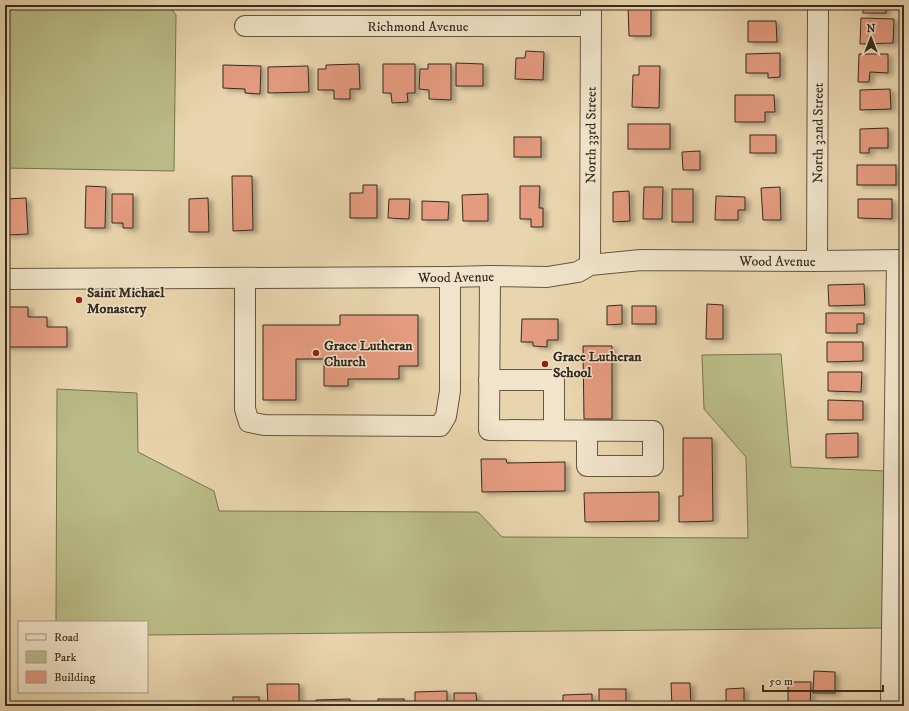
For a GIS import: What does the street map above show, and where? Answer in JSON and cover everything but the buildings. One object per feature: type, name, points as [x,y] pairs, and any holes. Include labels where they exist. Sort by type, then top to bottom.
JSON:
[{"type":"street","name":"North 33rd Street","points":[[590,265],[591,5]]},
{"type":"street","name":"North 32nd Street","points":[[817,261],[818,5]]},
{"type":"street","name":"Richmond Avenue","points":[[245,26],[591,26]]},
{"type":"street","name":"Wood Avenue","points":[[5,279],[490,276],[547,277],[578,272],[590,265],[641,260],[900,260]]},
{"type":"street","points":[[891,706],[900,260]]},
{"type":"street","points":[[490,276],[488,430],[587,431]]},
{"type":"street","points":[[245,278],[245,409],[249,422],[264,425],[440,426],[446,416],[450,390],[450,277]]},
{"type":"street","points":[[489,380],[554,380],[554,430]]},
{"type":"green space","points":[[5,5],[168,5],[176,15],[174,171],[5,168]]},
{"type":"green space","points":[[781,354],[791,467],[885,471],[883,628],[148,635],[148,621],[56,621],[57,389],[137,393],[138,452],[214,491],[219,511],[478,512],[502,537],[748,538],[746,457],[704,409],[702,355]]},
{"type":"place","name":"Saint Michael Monastery","points":[[79,300]]},
{"type":"place","name":"Grace Lutheran Church","points":[[316,353]]},
{"type":"place","name":"Grace Lutheran School","points":[[545,364]]}]
